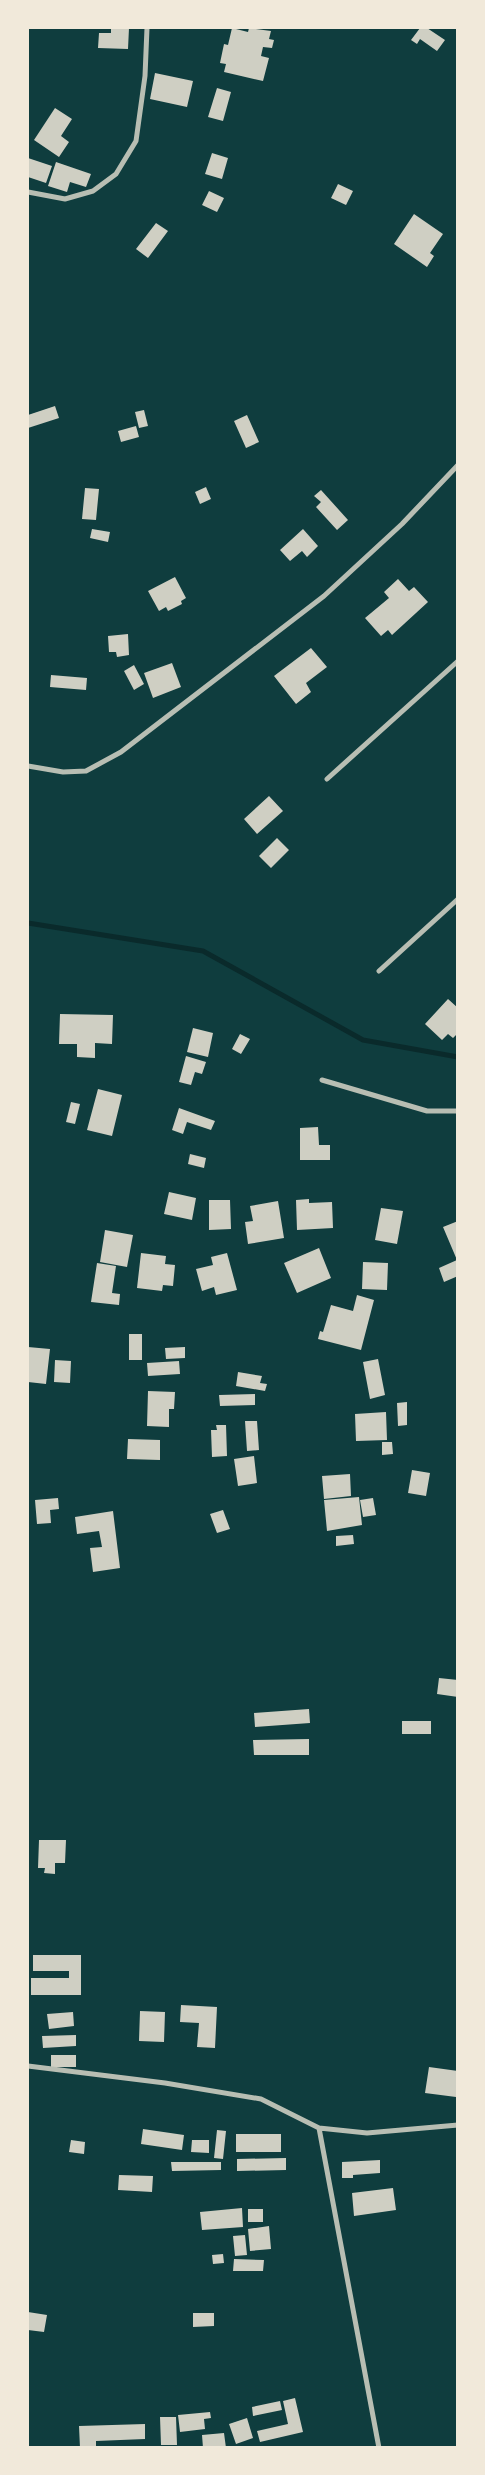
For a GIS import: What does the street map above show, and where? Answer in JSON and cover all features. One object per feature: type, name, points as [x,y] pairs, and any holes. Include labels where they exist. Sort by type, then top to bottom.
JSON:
[{"type":"street","points":[[28,192],[65,199],[93,191],[116,174],[136,141],[145,76],[147,28]]},
{"type":"street","points":[[28,766],[63,772],[86,771],[121,752],[324,596],[402,524],[458,465]]},
{"type":"street","points":[[327,779],[458,661]]},
{"type":"street","points":[[378,971],[458,899]]},
{"type":"street","points":[[322,1080],[427,1111],[458,1111]]},
{"type":"street","points":[[28,2066],[165,2083],[261,2099],[319,2128],[368,2132],[458,2125]]},
{"type":"street","points":[[319,2128],[380,2448]]},
{"type":"building","points":[[111,28],[129,28],[128,49],[98,48],[99,33],[111,33]]},
{"type":"building","points":[[232,28],[248,32],[249,28],[271,31],[269,39],[274,40],[272,48],[263,47],[261,56],[269,58],[263,81],[224,72],[226,64],[220,63],[224,44],[228,45]]},
{"type":"building","points":[[420,28],[427,28],[445,40],[437,51],[420,39],[417,44],[411,40]]},
{"type":"building","points":[[155,73],[193,81],[187,107],[150,99]]},
{"type":"building","points":[[217,88],[231,92],[223,121],[208,117]]},
{"type":"building","points":[[55,108],[72,119],[61,136],[69,142],[59,157],[34,140]]},
{"type":"building","points":[[212,153],[228,158],[222,179],[205,174]]},
{"type":"building","points":[[28,158],[52,166],[46,183],[28,177]]},
{"type":"building","points":[[56,162],[91,174],[86,187],[70,182],[67,192],[48,186]]},
{"type":"building","points":[[338,184],[353,191],[346,205],[331,198]]},
{"type":"building","points":[[209,191],[224,198],[217,212],[202,205]]},
{"type":"building","points":[[414,214],[443,234],[430,253],[434,256],[427,267],[394,244]]},
{"type":"building","points":[[156,223],[168,231],[148,258],[136,249]]},
{"type":"building","points":[[55,406],[59,418],[28,428],[28,415]]},
{"type":"building","points":[[144,410],[148,426],[139,428],[135,412]]},
{"type":"building","points":[[247,415],[259,442],[246,448],[234,421]]},
{"type":"building","points":[[136,426],[139,437],[121,442],[118,431]]},
{"type":"building","points":[[206,487],[211,499],[200,504],[195,492]]},
{"type":"building","points":[[85,488],[99,489],[96,520],[82,519]]},
{"type":"building","points":[[321,490],[348,520],[337,530],[316,507],[321,502],[314,496]]},
{"type":"building","points":[[92,529],[110,532],[108,542],[90,538]]},
{"type":"building","points":[[303,529],[318,546],[307,557],[302,551],[290,561],[280,550]]},
{"type":"building","points":[[175,577],[186,598],[181,601],[182,604],[168,611],[166,607],[159,611],[148,591]]},
{"type":"building","points":[[398,579],[409,591],[414,587],[428,602],[392,635],[388,630],[381,636],[365,618],[389,598],[384,592]]},
{"type":"building","points":[[128,634],[129,655],[117,657],[116,652],[109,652],[108,636]]},
{"type":"building","points":[[311,648],[327,667],[306,683],[311,692],[296,704],[274,676]]},
{"type":"building","points":[[172,663],[181,687],[153,698],[144,673]]},
{"type":"building","points":[[134,665],[144,684],[134,690],[124,671]]},
{"type":"building","points":[[51,675],[87,678],[86,690],[50,687]]},
{"type":"building","points":[[269,796],[283,811],[257,834],[244,819]]},
{"type":"building","points":[[277,838],[289,850],[271,868],[259,856]]},
{"type":"building","points":[[448,999],[458,1008],[458,1033],[453,1038],[448,1034],[442,1040],[425,1024]]},
{"type":"building","points":[[60,1014],[113,1015],[112,1044],[95,1043],[95,1058],[77,1057],[77,1044],[59,1044]]},
{"type":"building","points":[[193,1028],[213,1033],[208,1057],[187,1052]]},
{"type":"building","points":[[240,1034],[250,1039],[241,1054],[232,1049]]},
{"type":"building","points":[[186,1056],[206,1062],[202,1074],[195,1072],[191,1085],[179,1082]]},
{"type":"building","points":[[98,1089],[122,1095],[112,1136],[87,1130]]},
{"type":"building","points":[[71,1102],[80,1104],[75,1124],[66,1122]]},
{"type":"building","points":[[179,1108],[215,1121],[211,1130],[187,1122],[183,1134],[172,1130]]},
{"type":"building","points":[[318,1127],[319,1145],[330,1145],[330,1160],[300,1160],[300,1128]]},
{"type":"building","points":[[190,1154],[206,1158],[204,1168],[188,1164]]},
{"type":"building","points":[[169,1192],[196,1198],[192,1220],[164,1214]]},
{"type":"building","points":[[309,1199],[309,1203],[332,1202],[333,1228],[297,1230],[296,1200]]},
{"type":"building","points":[[209,1200],[230,1200],[231,1229],[209,1230]]},
{"type":"building","points":[[278,1201],[284,1238],[248,1244],[245,1222],[253,1221],[250,1206]]},
{"type":"building","points":[[381,1208],[403,1211],[397,1244],[375,1240]]},
{"type":"building","points":[[458,1221],[458,1276],[444,1282],[439,1268],[457,1260],[443,1227]]},
{"type":"building","points":[[105,1230],[133,1235],[127,1267],[100,1262]]},
{"type":"building","points":[[319,1248],[331,1278],[297,1293],[284,1263]]},
{"type":"building","points":[[141,1253],[166,1256],[165,1264],[175,1265],[173,1286],[163,1285],[162,1291],[137,1288]]},
{"type":"building","points":[[227,1253],[237,1290],[216,1295],[214,1287],[202,1291],[196,1269],[213,1265],[211,1257]]},
{"type":"building","points":[[363,1262],[388,1263],[387,1290],[362,1289]]},
{"type":"building","points":[[97,1263],[116,1266],[112,1293],[120,1294],[119,1305],[91,1302]]},
{"type":"building","points":[[357,1295],[374,1300],[361,1350],[318,1339],[320,1331],[323,1332],[331,1305],[353,1311]]},
{"type":"building","points":[[129,1334],[142,1334],[142,1360],[129,1360]]},
{"type":"building","points":[[28,1347],[50,1349],[46,1384],[28,1382]]},
{"type":"building","points":[[185,1347],[185,1358],[166,1359],[165,1348]]},
{"type":"building","points":[[378,1359],[385,1395],[370,1399],[363,1362]]},
{"type":"building","points":[[55,1360],[71,1361],[70,1383],[54,1382]]},
{"type":"building","points":[[179,1361],[180,1374],[148,1376],[147,1363]]},
{"type":"building","points":[[238,1372],[262,1376],[260,1383],[267,1384],[265,1391],[236,1386]]},
{"type":"building","points":[[148,1391],[175,1392],[174,1409],[169,1409],[169,1427],[147,1426]]},
{"type":"building","points":[[255,1394],[255,1405],[220,1406],[219,1395]]},
{"type":"building","points":[[407,1402],[407,1425],[398,1426],[397,1403]]},
{"type":"building","points":[[386,1412],[387,1440],[356,1441],[355,1414]]},
{"type":"building","points":[[245,1421],[257,1421],[259,1450],[247,1451]]},
{"type":"building","points":[[216,1425],[226,1425],[227,1456],[212,1457],[211,1430],[217,1430]]},
{"type":"building","points":[[128,1439],[160,1440],[160,1460],[127,1459]]},
{"type":"building","points":[[382,1442],[392,1442],[393,1454],[382,1455]]},
{"type":"building","points":[[254,1456],[257,1483],[238,1486],[234,1459]]},
{"type":"building","points":[[412,1470],[430,1473],[426,1496],[408,1493]]},
{"type":"building","points":[[350,1474],[351,1496],[324,1499],[322,1476]]},
{"type":"building","points":[[359,1497],[362,1525],[327,1531],[324,1500]]},
{"type":"building","points":[[58,1498],[59,1509],[50,1510],[51,1523],[37,1524],[35,1500]]},
{"type":"building","points":[[373,1498],[376,1515],[363,1517],[360,1500]]},
{"type":"building","points":[[223,1510],[230,1529],[217,1533],[210,1514]]},
{"type":"building","points":[[113,1511],[120,1568],[93,1572],[90,1548],[102,1547],[99,1531],[77,1534],[75,1517]]},
{"type":"building","points":[[353,1535],[354,1544],[336,1546],[336,1536]]},
{"type":"building","points":[[439,1678],[458,1680],[458,1697],[437,1694]]},
{"type":"building","points":[[309,1709],[310,1723],[255,1727],[254,1713]]},
{"type":"building","points":[[402,1721],[431,1721],[431,1734],[402,1734]]},
{"type":"building","points":[[309,1739],[309,1755],[254,1755],[253,1740]]},
{"type":"building","points":[[39,1840],[66,1840],[65,1863],[55,1863],[55,1874],[44,1873],[45,1868],[38,1868]]},
{"type":"building","points":[[33,1955],[81,1955],[81,1995],[31,1995],[31,1978],[69,1978],[69,1971],[33,1971]]},
{"type":"building","points":[[181,2005],[217,2007],[215,2048],[197,2047],[199,2023],[180,2022]]},
{"type":"building","points":[[140,2011],[165,2012],[164,2042],[139,2041]]},
{"type":"building","points":[[73,2012],[74,2026],[49,2029],[47,2014]]},
{"type":"building","points":[[76,2035],[76,2046],[43,2048],[42,2036]]},
{"type":"building","points":[[51,2055],[76,2055],[76,2067],[51,2067]]},
{"type":"building","points":[[429,2067],[458,2071],[456,2097],[425,2093]]},
{"type":"building","points":[[143,2129],[184,2135],[182,2150],[141,2144]]},
{"type":"building","points":[[217,2130],[226,2131],[223,2159],[214,2158]]},
{"type":"building","points":[[236,2134],[281,2134],[281,2152],[236,2152]]},
{"type":"building","points":[[71,2140],[85,2142],[84,2154],[69,2152]]},
{"type":"building","points":[[192,2140],[209,2140],[209,2153],[191,2152]]},
{"type":"building","points":[[286,2158],[286,2170],[237,2171],[237,2159]]},
{"type":"building","points":[[380,2160],[380,2173],[353,2175],[353,2178],[342,2178],[342,2162]]},
{"type":"building","points":[[171,2162],[221,2162],[221,2170],[172,2171]]},
{"type":"building","points":[[119,2175],[153,2176],[152,2192],[118,2190]]},
{"type":"building","points":[[393,2188],[396,2210],[354,2216],[352,2193]]},
{"type":"building","points":[[242,2208],[243,2227],[202,2230],[200,2212]]},
{"type":"building","points":[[248,2209],[263,2209],[263,2222],[248,2222]]},
{"type":"building","points":[[269,2226],[271,2249],[250,2251],[248,2229]]},
{"type":"building","points":[[245,2235],[247,2255],[235,2256],[233,2236]]},
{"type":"building","points":[[223,2254],[224,2263],[213,2264],[212,2255]]},
{"type":"building","points":[[234,2259],[264,2260],[263,2271],[233,2271]]},
{"type":"building","points":[[28,2312],[47,2315],[44,2332],[28,2330]]},
{"type":"building","points":[[193,2313],[214,2313],[214,2326],[193,2327]]},
{"type":"building","points":[[295,2398],[303,2432],[260,2442],[257,2431],[288,2424],[283,2401]]},
{"type":"building","points":[[280,2401],[282,2410],[253,2416],[252,2407]]},
{"type":"building","points":[[210,2412],[211,2418],[204,2419],[205,2429],[180,2432],[178,2415]]},
{"type":"building","points":[[160,2417],[176,2417],[177,2445],[161,2445]]},
{"type":"building","points":[[247,2418],[253,2438],[236,2444],[229,2424]]},
{"type":"building","points":[[145,2424],[145,2439],[96,2441],[96,2448],[80,2448],[79,2426]]},
{"type":"building","points":[[224,2433],[226,2448],[203,2448],[202,2435]]},
{"type":"waterway","points":[[28,923],[203,951],[363,1040],[458,1057]]}]
